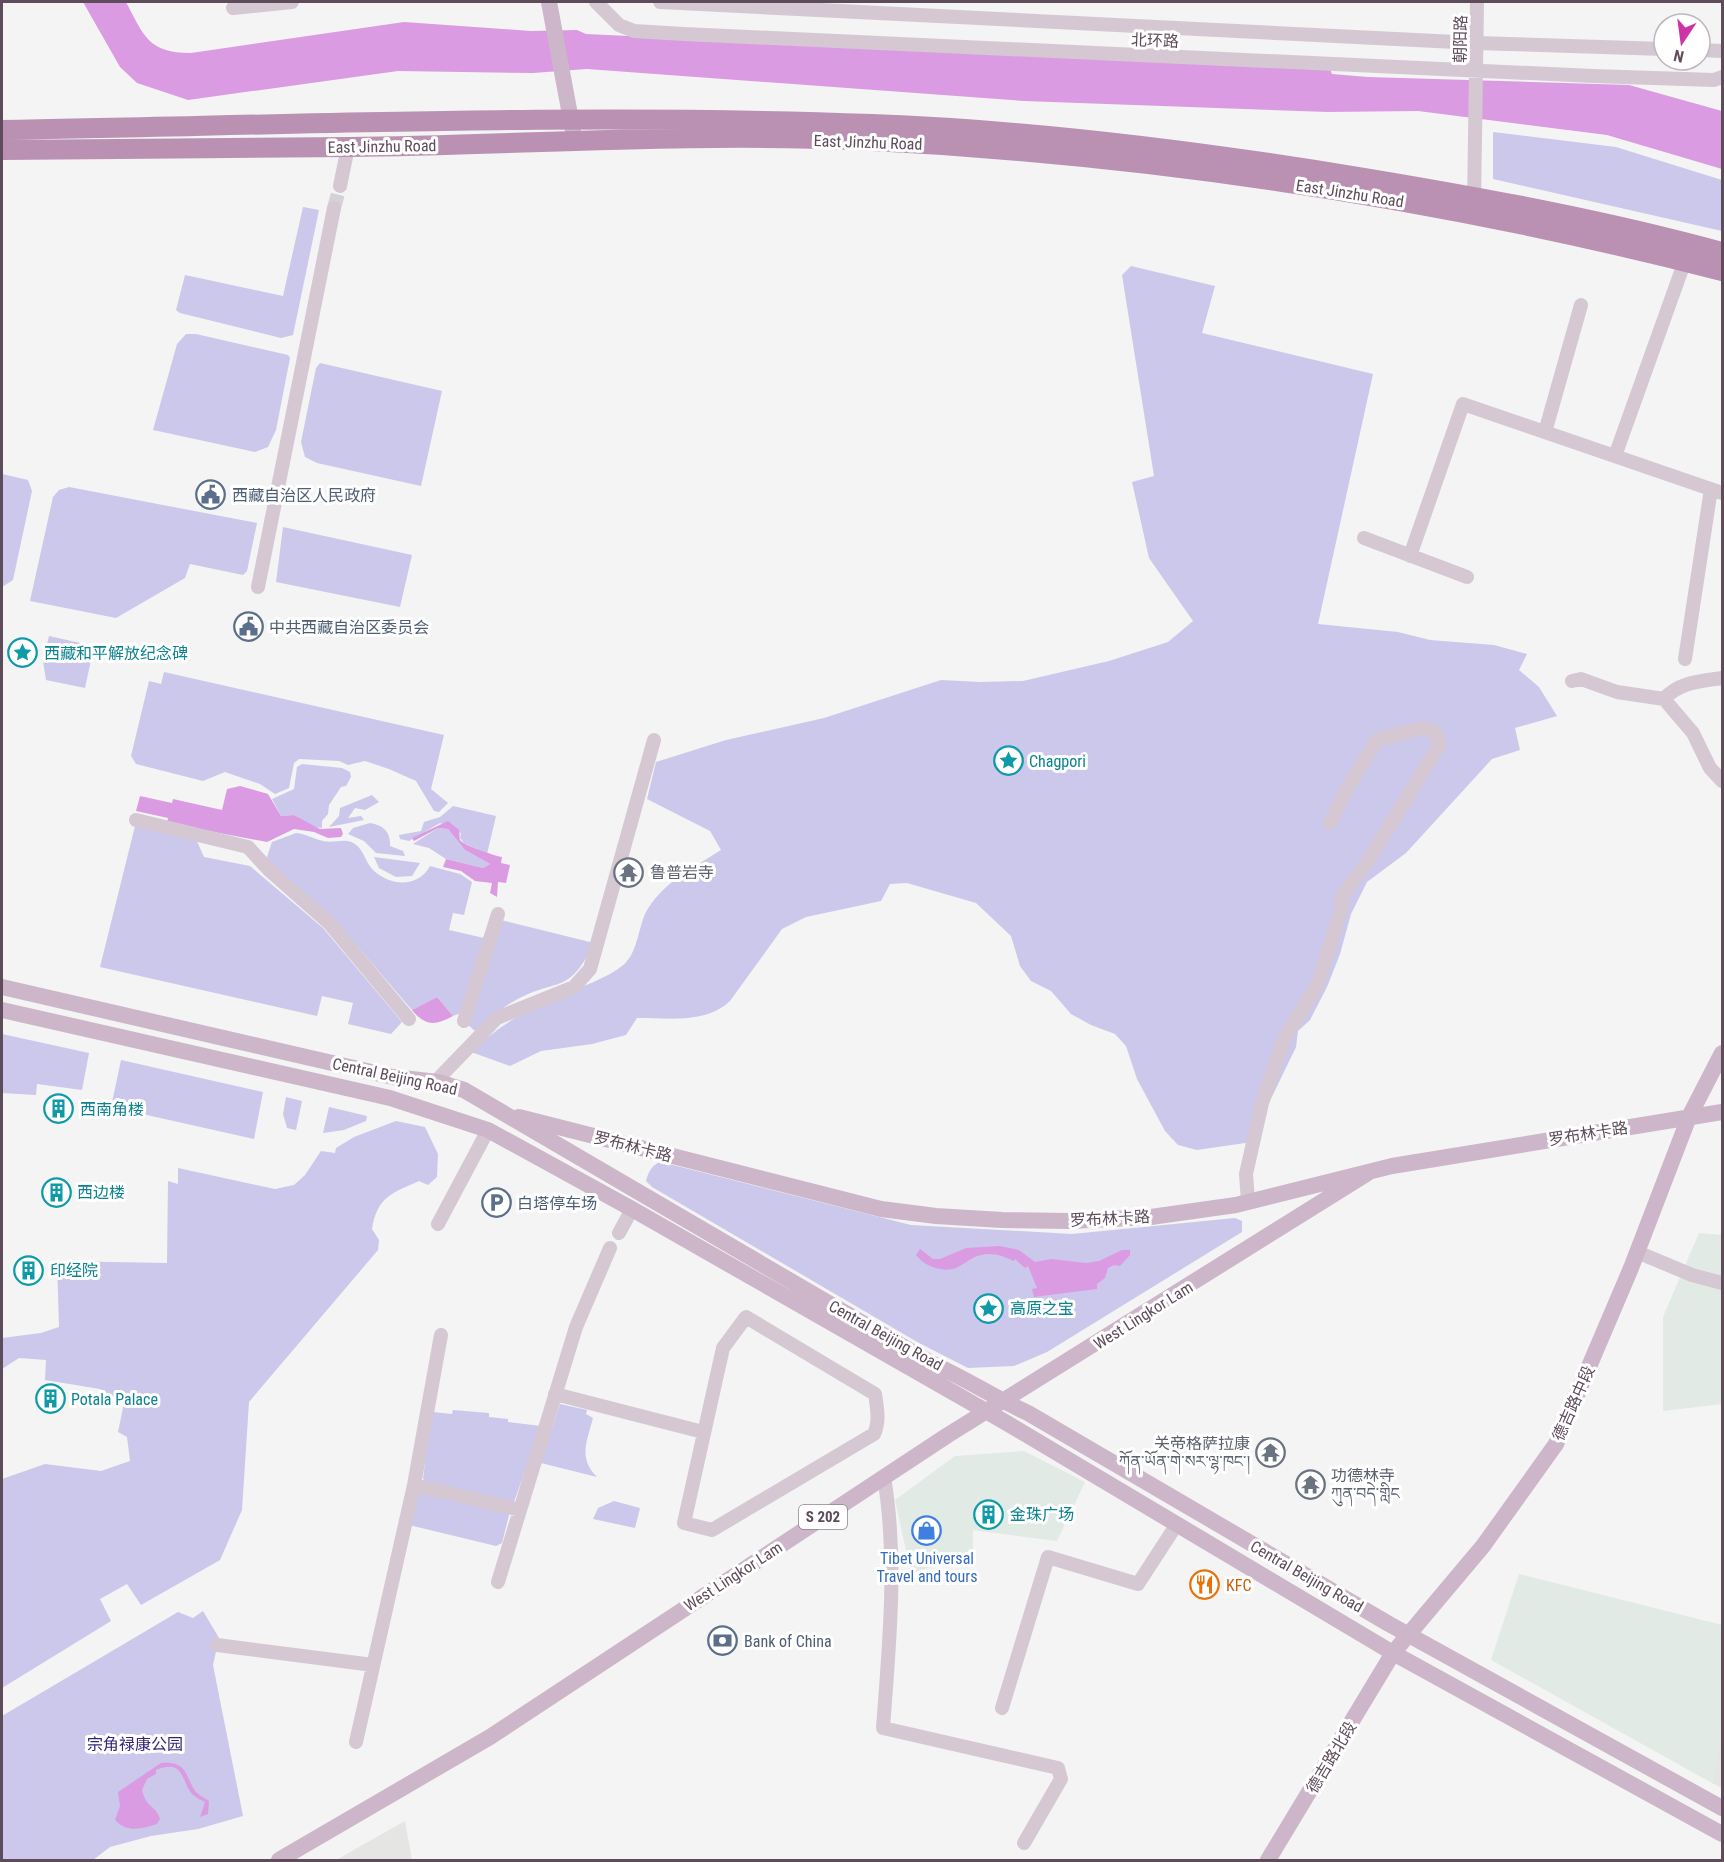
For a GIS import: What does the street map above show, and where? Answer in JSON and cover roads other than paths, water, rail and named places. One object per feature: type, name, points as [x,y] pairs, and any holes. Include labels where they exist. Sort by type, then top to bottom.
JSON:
[{"type":"highway","name":"East Jinzhu Road","points":[[2,130],[672,119],[875,124],[1119,142],[1226,155],[1474,204],[1688,252],[1722,252]]},
{"type":"highway","name":"East Jinzhu Road","points":[[2,150],[348,147],[675,139],[850,140],[1011,150],[1205,169],[1474,204]]},
{"type":"highway","name":"East Jinzhu Road","points":[[1688,252],[1722,271]]},
{"type":"main road","points":[[549,2],[575,141]]},
{"type":"main road","name":"Central Beijing Road","points":[[2,987],[393,1077],[435,1082],[464,1090],[931,1362],[963,1377],[1002,1402],[1028,1413],[1408,1635],[1722,1808]]},
{"type":"main road","name":"Central Beijing Road","points":[[2,1010],[390,1098],[427,1112],[471,1123],[488,1130],[632,1209],[986,1412],[1393,1653],[1722,1834]]},
{"type":"main road","name":"德吉路中段","points":[[1393,1653],[1483,1546],[1556,1444],[1637,1252],[1689,1117],[1722,1053]]},
{"type":"main road","name":"罗布林卡路","points":[[501,1111],[881,1209],[936,1216],[1002,1220],[1093,1220],[1151,1217],[1248,1202],[1392,1166],[1722,1112]]},
{"type":"main road","name":"West Lingkor Lam","points":[[279,1860],[490,1737],[884,1477],[1368,1173]]},
{"type":"main road","name":"德吉路北段","points":[[1268,1860],[1393,1653]]},
{"type":"street","points":[[233,8],[292,2]]},
{"type":"street","name":"北环路","points":[[596,2],[619,25],[634,31],[1476,73],[1714,80],[1722,76]]},
{"type":"street","points":[[660,2],[1476,43],[1652,49]]},
{"type":"street","name":"朝阳路","points":[[1474,204],[1477,2]]},
{"type":"street","points":[[340,186],[348,147]]},
{"type":"street","points":[[258,587],[334,208]]},
{"type":"street","points":[[1615,456],[1688,252]]},
{"type":"street","points":[[1545,432],[1581,305]]},
{"type":"street","points":[[1410,556],[1463,404],[1717,491],[1685,659]]},
{"type":"street","points":[[1364,538],[1467,577]]},
{"type":"street","points":[[1664,699],[1672,691],[1691,683],[1722,678]]},
{"type":"street","points":[[1572,681],[1581,679],[1617,692],[1664,699],[1693,733],[1710,768],[1722,780]]},
{"type":"street","points":[[1248,1202],[1246,1174],[1255,1130],[1285,1037],[1317,986],[1341,910],[1342,896],[1368,861],[1440,744],[1435,732],[1422,728],[1377,740],[1345,792],[1330,823]]},
{"type":"street","points":[[435,1082],[497,1018],[574,987],[590,969],[654,740]]},
{"type":"street","points":[[136,820],[248,847],[269,870],[329,923],[409,1019]]},
{"type":"street","points":[[464,1022],[498,914]]},
{"type":"street","points":[[438,1224],[488,1130]]},
{"type":"street","points":[[619,1233],[632,1209]]},
{"type":"street","points":[[498,1582],[576,1327],[610,1248]]},
{"type":"street","points":[[1637,1252],[1692,1275],[1722,1283]]},
{"type":"street","points":[[746,1317],[874,1394],[878,1412],[874,1434],[712,1530],[684,1523],[702,1432],[723,1348],[746,1317]]},
{"type":"street","points":[[356,1742],[414,1485],[441,1335]]},
{"type":"street","points":[[555,1394],[702,1432]]},
{"type":"street","points":[[884,1477],[890,1513],[892,1604],[883,1728],[1058,1768],[1061,1779],[1024,1843]]},
{"type":"street","points":[[414,1485],[520,1510]]},
{"type":"street","points":[[1002,1708],[1048,1557],[1138,1584],[1177,1524]]},
{"type":"street","points":[[217,1645],[373,1665]]},
{"type":"tunnel","points":[[334,208],[340,186]]},
{"type":"place","name":"西藏自治区人民政府","points":[[211,495]]},
{"type":"place","name":"中共西藏自治区委员会","points":[[248,627]]},
{"type":"place","name":"西藏和平解放纪念碑","points":[[23,653]]},
{"type":"place","name":"Chagpori","points":[[1008,761]]},
{"type":"place","name":"鲁普岩寺","points":[[629,872]]},
{"type":"place","name":"西南角楼","points":[[59,1109]]},
{"type":"place","name":"西边楼","points":[[56,1192]]},
{"type":"place","name":"白塔停车场","points":[[496,1203]]},
{"type":"place","name":"印经院","points":[[29,1270]]},
{"type":"place","name":"高原之宝","points":[[989,1308]]},
{"type":"place","name":"Potala Palace","points":[[50,1399]]},
{"type":"place","name":"关帝格萨拉康 ཀོན་ཡོན་གེ་སར་ལྷ་ཁང་།","points":[[1271,1452]]},
{"type":"place","name":"功德林寺 ཀུན་བདེ་གླིང","points":[[1310,1484]]},
{"type":"place","name":"金珠广场","points":[[989,1514]]},
{"type":"place","name":"Tibet Universal Travel and tours","points":[[927,1530]]},
{"type":"place","name":"KFC","points":[[1205,1585]]},
{"type":"place","name":"Bank of China","points":[[723,1641]]},
{"type":"park label","name":"宗角禄康公园","points":[[135,1744]]}]
